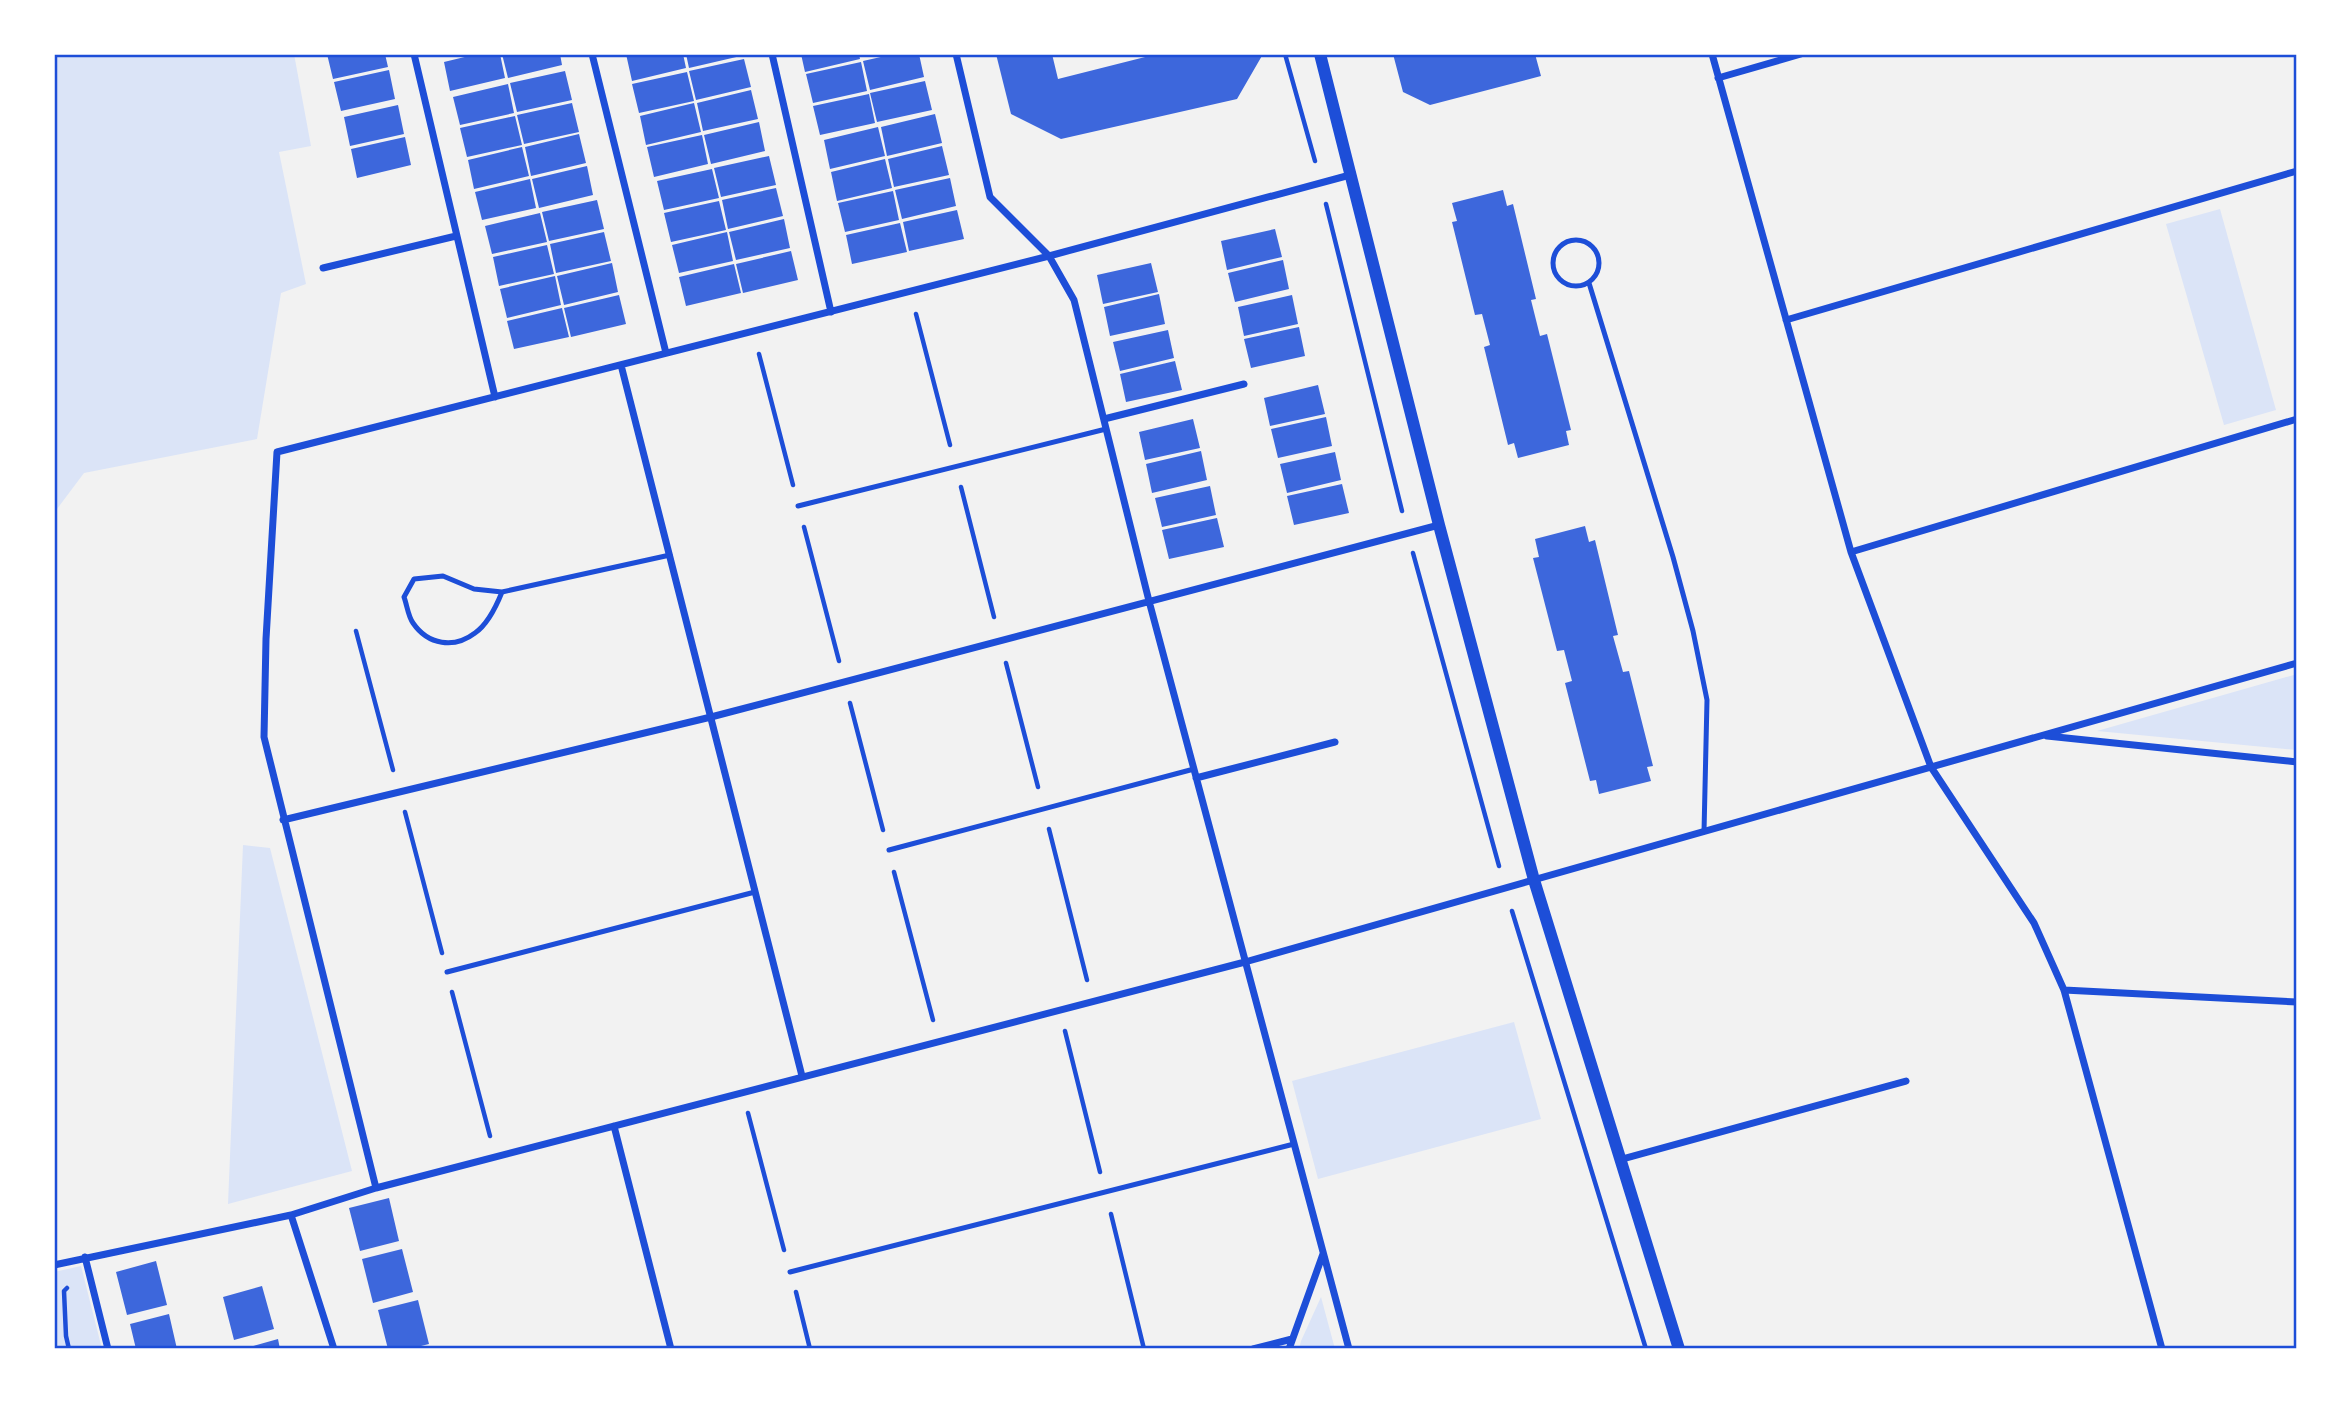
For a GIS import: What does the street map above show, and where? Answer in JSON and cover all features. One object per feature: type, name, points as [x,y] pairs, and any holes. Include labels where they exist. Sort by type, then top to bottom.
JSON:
[{"type":"street","points":[[414,54],[495,397]]},
{"type":"street","points":[[592,54],[666,353]]},
{"type":"street","points":[[772,54],[831,312]]},
{"type":"street","points":[[956,54],[989,197],[1049,256],[1074,300],[1149,601],[1349,1349]]},
{"type":"street","points":[[1320,54],[1438,525],[1534,880],[1679,1349]]},
{"type":"street","points":[[1712,54],[1851,552],[1931,768],[2034,923],[2064,990],[2162,1349]]},
{"type":"street","points":[[1718,78],[1801,54]]},
{"type":"street","points":[[1786,320],[2297,170]]},
{"type":"street","points":[[376,1188],[264,737],[266,639],[277,452],[1049,256],[1350,175]]},
{"type":"street","points":[[323,268],[456,236]]},
{"type":"street","points":[[621,365],[802,1076]]},
{"type":"street","points":[[1104,419],[1244,384]]},
{"type":"street","points":[[1851,552],[2297,419]]},
{"type":"street","points":[[283,820],[711,717],[1438,525]]},
{"type":"street","points":[[54,1265],[291,1215],[376,1188],[1245,961],[2297,663]]},
{"type":"street","points":[[2041,736],[2297,762]]},
{"type":"street","points":[[1196,778],[1335,742]]},
{"type":"street","points":[[2064,990],[2297,1002]]},
{"type":"street","points":[[1622,1159],[1906,1081]]},
{"type":"street","points":[[614,1126],[671,1349]]},
{"type":"street","points":[[291,1215],[334,1349]]},
{"type":"street","points":[[1289,1349],[1323,1253]]},
{"type":"street","points":[[85,1257],[108,1349]]},
{"type":"street","points":[[1253,1349],[1292,1339]]},
{"type":"lane","points":[[1570,240],[1583,240],[1594,248],[1599,260],[1598,273],[1589,283],[1576,286],[1563,283],[1555,273],[1553,260],[1558,247],[1570,240]]},
{"type":"lane","points":[[1589,283],[1693,631],[1707,700],[1704,832]]},
{"type":"lane","points":[[798,506],[1106,429]]},
{"type":"lane","points":[[502,592],[495,611],[476,633],[454,644],[431,641],[412,622],[404,597],[414,579],[443,576],[474,589],[502,592],[670,555]]},
{"type":"lane","points":[[888,850],[1194,769]]},
{"type":"lane","points":[[447,972],[755,892]]},
{"type":"lane","points":[[790,1272],[1294,1144]]},
{"type":"path","points":[[356,631],[495,1157]]},
{"type":"path","points":[[743,1092],[810,1349]]},
{"type":"shaded area","points":[[54,54],[294,54],[311,146],[279,152],[306,284],[281,293],[257,439],[84,473],[54,513]]},
{"type":"shaded area","points":[[2220,209],[2276,410],[2224,425],[2166,224]]},
{"type":"shaded area","points":[[2297,674],[2297,750],[2097,731]]},
{"type":"shaded area","points":[[243,845],[270,848],[352,1171],[228,1204]]},
{"type":"shaded area","points":[[1514,1022],[1541,1119],[1318,1179],[1292,1081]]},
{"type":"shaded area","points":[[81,1266],[102,1349],[54,1349],[54,1272]]},
{"type":"shaded area","points":[[1321,1297],[1335,1349],[1299,1349],[1301,1341]]},
{"type":"building","points":[[327,54],[385,54],[388,67],[333,79]]},
{"type":"building","points":[[477,54],[500,54],[505,78],[450,91],[444,62]]},
{"type":"building","points":[[502,54],[560,54],[562,65],[508,78]]},
{"type":"building","points":[[626,54],[683,54],[686,68],[632,81]]},
{"type":"building","points":[[686,54],[745,54],[745,55],[689,68]]},
{"type":"building","points":[[801,54],[859,54],[860,59],[805,72]]},
{"type":"building","points":[[894,54],[919,54],[924,77],[870,90],[863,61]]},
{"type":"building","points":[[996,54],[1052,54],[1058,79],[1157,54],[1263,54],[1237,99],[1061,139],[1011,114]]},
{"type":"building","points":[[1393,54],[1535,54],[1541,76],[1430,105],[1403,92]]},
{"type":"building","points":[[744,59],[751,87],[696,100],[689,71]]},
{"type":"building","points":[[861,62],[867,91],[813,103],[806,74]]},
{"type":"building","points":[[389,70],[395,99],[341,111],[334,82]]},
{"type":"building","points":[[565,71],[572,100],[517,112],[510,83]]},
{"type":"building","points":[[687,72],[694,101],[639,113],[632,84]]},
{"type":"building","points":[[925,81],[932,110],[877,122],[870,93]]},
{"type":"building","points":[[508,84],[514,113],[460,125],[453,97]]},
{"type":"building","points":[[751,90],[758,119],[703,131],[697,103]]},
{"type":"building","points":[[869,94],[875,123],[820,135],[813,106]]},
{"type":"building","points":[[572,103],[579,132],[524,144],[517,115]]},
{"type":"building","points":[[694,103],[701,132],[646,145],[640,116]]},
{"type":"building","points":[[398,105],[404,134],[350,146],[344,117]]},
{"type":"building","points":[[935,114],[942,143],[887,156],[881,127]]},
{"type":"building","points":[[515,116],[522,145],[467,157],[460,128]]},
{"type":"building","points":[[759,122],[765,151],[711,164],[704,135]]},
{"type":"building","points":[[878,127],[885,156],[830,169],[824,140]]},
{"type":"building","points":[[579,134],[586,163],[531,176],[525,147]]},
{"type":"building","points":[[702,135],[708,164],[654,177],[647,147]]},
{"type":"building","points":[[405,137],[411,165],[357,178],[351,149]]},
{"type":"building","points":[[942,146],[949,175],[894,187],[888,159]]},
{"type":"building","points":[[522,147],[529,176],[474,189],[468,160]]},
{"type":"building","points":[[769,156],[776,185],[721,197],[714,168]]},
{"type":"building","points":[[885,159],[892,188],[837,201],[831,172]]},
{"type":"building","points":[[587,166],[593,195],[539,208],[532,179]]},
{"type":"building","points":[[712,169],[719,198],[664,210],[657,181]]},
{"type":"building","points":[[950,178],[956,206],[902,219],[895,190]]},
{"type":"building","points":[[530,179],[536,208],[482,220],[475,192]]},
{"type":"building","points":[[776,188],[783,216],[728,229],[722,200]]},
{"type":"building","points":[[1503,190],[1507,206],[1513,204],[1536,299],[1531,300],[1540,336],[1547,334],[1571,430],[1566,431],[1569,445],[1518,458],[1514,443],[1508,445],[1484,347],[1490,345],[1482,314],[1475,315],[1452,222],[1457,221],[1452,203]]},
{"type":"building","points":[[893,191],[899,220],[845,232],[838,203]]},
{"type":"building","points":[[597,200],[604,229],[549,241],[542,212]]},
{"type":"building","points":[[719,201],[726,230],[671,242],[664,213]]},
{"type":"building","points":[[957,210],[964,239],[909,251],[903,222]]},
{"type":"building","points":[[540,213],[547,242],[492,254],[485,226]]},
{"type":"building","points":[[784,219],[790,248],[736,260],[729,232]]},
{"type":"building","points":[[900,223],[907,252],[852,264],[846,235]]},
{"type":"building","points":[[1275,229],[1282,257],[1227,270],[1221,241]]},
{"type":"building","points":[[604,232],[611,261],[556,273],[550,244]]},
{"type":"building","points":[[727,232],[733,261],[679,273],[672,245]]},
{"type":"building","points":[[547,245],[554,274],[499,286],[493,257]]},
{"type":"building","points":[[791,251],[798,280],[743,293],[736,264]]},
{"type":"building","points":[[1283,260],[1289,289],[1235,302],[1228,273]]},
{"type":"building","points":[[612,263],[618,292],[564,305],[557,276]]},
{"type":"building","points":[[1151,263],[1158,292],[1103,304],[1097,275]]},
{"type":"building","points":[[734,264],[741,293],[686,306],[679,277]]},
{"type":"building","points":[[555,276],[561,305],[507,318],[500,289]]},
{"type":"building","points":[[1159,294],[1165,324],[1110,336],[1104,307]]},
{"type":"building","points":[[619,295],[626,324],[571,337],[564,308]]},
{"type":"building","points":[[1292,295],[1298,324],[1244,336],[1238,307]]},
{"type":"building","points":[[562,308],[569,337],[514,349],[507,321]]},
{"type":"building","points":[[1299,327],[1305,356],[1251,368],[1244,339]]},
{"type":"building","points":[[1168,330],[1174,358],[1120,371],[1113,342]]},
{"type":"building","points":[[1175,361],[1182,390],[1126,402],[1120,374]]},
{"type":"building","points":[[1318,385],[1325,414],[1270,426],[1264,398]]},
{"type":"building","points":[[1326,417],[1332,446],[1278,458],[1271,429]]},
{"type":"building","points":[[1193,419],[1200,448],[1145,460],[1139,432]]},
{"type":"building","points":[[1201,451],[1207,480],[1152,493],[1146,464]]},
{"type":"building","points":[[1335,452],[1341,480],[1287,493],[1280,464]]},
{"type":"building","points":[[1342,484],[1349,513],[1294,525],[1287,496]]},
{"type":"building","points":[[1210,486],[1216,515],[1162,527],[1155,498]]},
{"type":"building","points":[[1217,518],[1224,547],[1169,559],[1162,530]]},
{"type":"building","points":[[1585,526],[1589,542],[1595,540],[1618,635],[1613,636],[1623,672],[1629,671],[1653,766],[1647,767],[1651,781],[1599,794],[1596,780],[1590,781],[1565,683],[1572,681],[1564,650],[1557,651],[1533,558],[1539,557],[1535,539]]},
{"type":"building","points":[[389,1198],[399,1241],[360,1251],[349,1208]]},
{"type":"building","points":[[402,1249],[413,1292],[373,1303],[362,1259]]},
{"type":"building","points":[[156,1261],[167,1305],[127,1315],[116,1272]]},
{"type":"building","points":[[262,1286],[274,1329],[234,1340],[223,1297]]},
{"type":"building","points":[[418,1300],[429,1344],[409,1349],[388,1349],[378,1310]]},
{"type":"building","points":[[169,1314],[177,1349],[136,1349],[130,1324]]},
{"type":"building","points":[[278,1339],[280,1349],[246,1349],[246,1348]]}]
